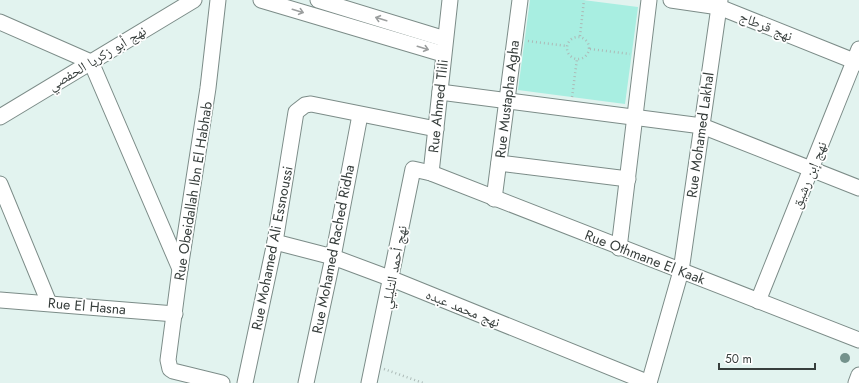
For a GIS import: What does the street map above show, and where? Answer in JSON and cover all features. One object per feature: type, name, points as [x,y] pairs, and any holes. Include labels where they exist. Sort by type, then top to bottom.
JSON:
[{"type":"street","name":"نهج أبو زكريا الحفصي","points":[[0,117],[194,0]]},
{"type":"street","points":[[261,0],[443,54]]},
{"type":"street","points":[[318,0],[445,39],[450,0]]},
{"type":"street","name":"Rue Mustapha Agha","points":[[494,198],[520,0]]},
{"type":"street","points":[[619,248],[649,0]]},
{"type":"street","name":"نهج قرطاج","points":[[671,0],[719,3],[857,58]]},
{"type":"street","name":"Rue Obeidallah Ibn El Habhab","points":[[220,1],[168,360],[170,369],[222,383]]},
{"type":"street","name":"Rue Mohamed Lakhal","points":[[649,383],[681,271],[719,3]]},
{"type":"street","points":[[0,22],[91,62],[180,269]]},
{"type":"street","name":"Rue Ahmed Tlili","points":[[431,173],[445,39]]},
{"type":"street","name":"نهج إبن رشيق","points":[[758,301],[857,58]]},
{"type":"street","points":[[440,92],[702,126],[859,188]]},
{"type":"street","name":"Rue Mohamed Ali Essnoussi","points":[[245,383],[275,242],[296,112],[305,105],[311,104],[360,115]]},
{"type":"street","points":[[360,115],[436,129]]},
{"type":"street","name":"Rue Mohamed Rached Ridha","points":[[306,383],[333,257],[360,115]]},
{"type":"street","points":[[499,163],[628,179]]},
{"type":"street","name":"نهج أحمد التليلي","points":[[369,383],[392,279],[413,169],[431,173]]},
{"type":"street","name":"Rue Othmane El Kaak","points":[[431,173],[619,248],[859,340]]},
{"type":"street","points":[[0,184],[50,303]]},
{"type":"street","name":"نهج محمد عبده","points":[[275,242],[333,257],[392,279],[649,383]]},
{"type":"street","name":"Rue El Hasna","points":[[0,300],[175,314]]},
{"type":"street","points":[[856,383],[859,375]]},
{"type":"path","points":[[580,36],[584,0]]},
{"type":"path","points":[[580,36],[588,41],[590,49],[585,57],[577,59],[569,54],[567,46],[572,38],[580,36]]},
{"type":"path","points":[[515,40],[567,46]]},
{"type":"path","points":[[590,49],[642,56]]},
{"type":"path","points":[[570,109],[577,59]]},
{"type":"path","points":[[374,365],[423,383]]},
{"type":"green space","points":[[530,0],[583,0],[638,7],[625,104],[518,90]]}]
